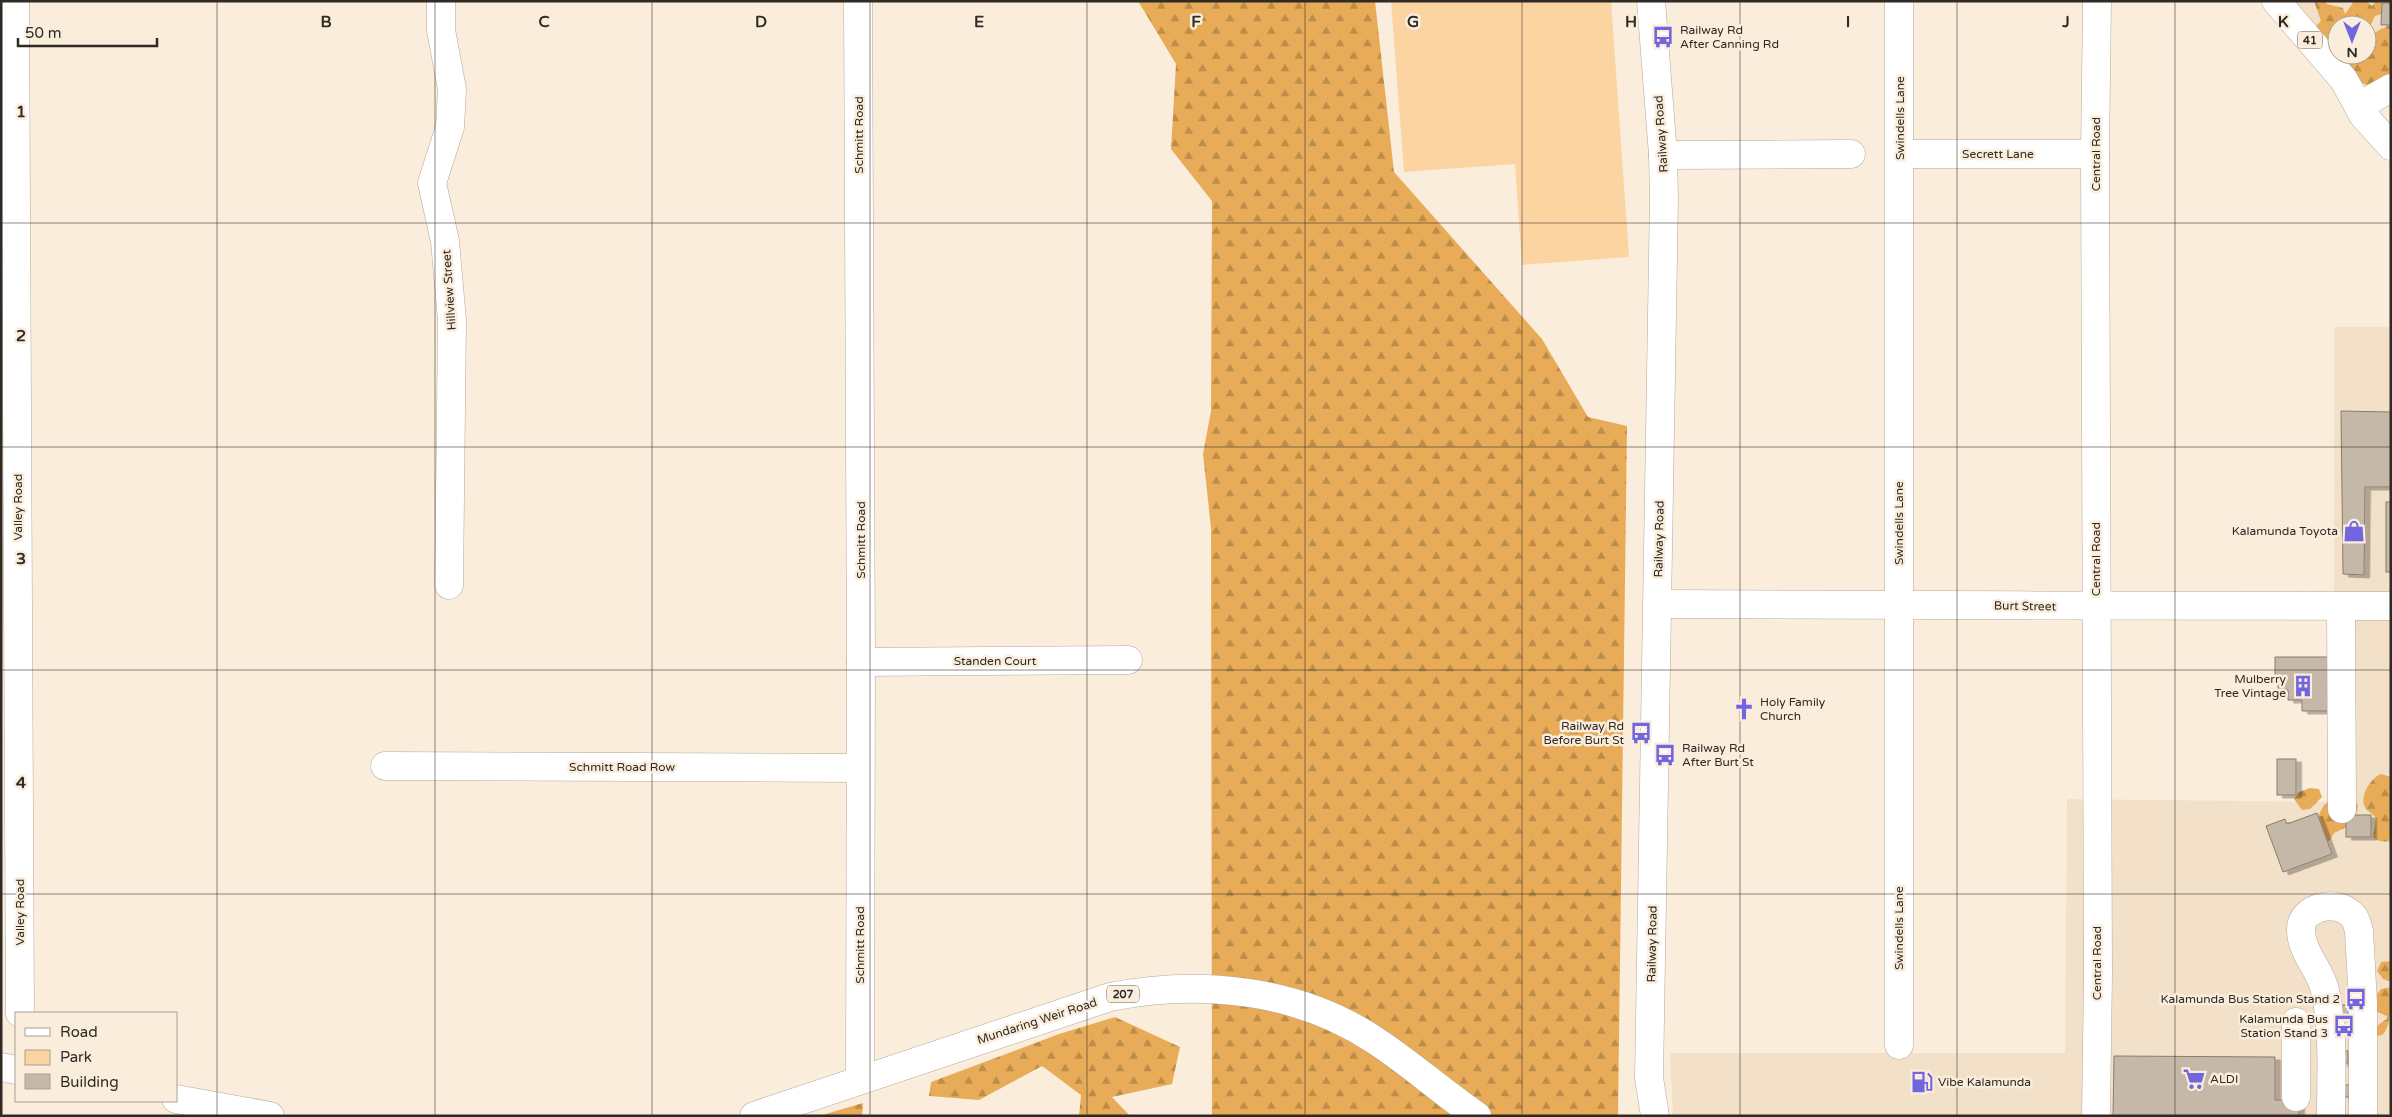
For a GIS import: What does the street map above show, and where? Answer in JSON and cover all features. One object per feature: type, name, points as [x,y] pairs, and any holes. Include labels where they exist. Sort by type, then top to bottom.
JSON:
[{"type":"street","name":"Valley Road","points":[[15,1],[20,1012]]},
{"type":"street","name":"Hillview Street","points":[[441,1],[441,30],[452,89],[450,127],[432,183],[445,241],[452,320],[449,585]]},
{"type":"street","name":"Schmitt Road","points":[[858,1],[862,662],[860,1080]]},
{"type":"street","name":"Railway Road","points":[[1651,1],[1663,155],[1658,604],[1649,1078],[1655,1116]]},
{"type":"street","name":"Swindells Lane","points":[[1899,1],[1899,1045]]},
{"type":"street","name":"Central Road","points":[[2096,1116],[2098,974],[2096,607],[2097,1]]},
{"type":"street","name":"41","points":[[2276,1],[2344,80],[2363,115],[2391,146]]},
{"type":"street","name":"41","points":[[2344,80],[2381,94],[2391,122]]},
{"type":"street","points":[[1663,155],[1851,154]]},
{"type":"street","name":"Secrett Lane","points":[[1900,154],[2096,154]]},
{"type":"street","name":"Burt Street","points":[[1658,604],[1899,604],[2096,607],[2391,606]]},
{"type":"street","points":[[2341,606],[2342,809]]},
{"type":"street","name":"Standen Court","points":[[862,662],[1128,660]]},
{"type":"street","name":"Schmitt Road Row","points":[[385,766],[860,768]]},
{"type":"street","points":[[2331,1116],[2331,1027],[2328,1006],[2319,974],[2301,938],[2300,928],[2303,919],[2309,914],[2327,907],[2345,909],[2355,919],[2359,931],[2363,1003],[2363,1116]]},
{"type":"street","name":"Mundaring Weir Road","points":[[754,1116],[1110,997],[1143,990],[1204,988],[1269,997],[1295,1003],[1347,1024],[1375,1040],[1477,1116]]},
{"type":"street","points":[[2296,1022],[2296,1097]]},
{"type":"street","points":[[1,1067],[15,1070]]},
{"type":"street","name":"Railway Road","points":[[1639,1116],[1649,1078]]},
{"type":"street","points":[[178,1099],[270,1116]]},
{"type":"shaded area","points":[[2295,1],[2391,1],[2391,57],[2377,57],[2377,15],[2327,15],[2327,58],[2324,58]]},
{"type":"shaded area","points":[[2334,327],[2391,327],[2391,1116],[1673,1116],[1670,1053],[2065,1053],[2067,799],[2334,802]]},
{"type":"green space","points":[[1138,1],[1375,1],[1394,172],[1542,339],[1588,417],[1627,426],[1618,1116],[1212,1116],[1211,528],[1203,454],[1211,411],[1212,201],[1171,149],[1176,64]]},
{"type":"green space","points":[[1391,1],[1611,1],[1629,257],[1522,265],[1515,164],[1404,172]]},
{"type":"green space","points":[[2314,1],[2325,1],[2327,4],[2343,8],[2345,14],[2354,1],[2366,1],[2372,6],[2376,1],[2382,1],[2382,14],[2377,15],[2327,15],[2327,44],[2311,31],[2321,21]]},
{"type":"green space","points":[[2391,26],[2391,94],[2361,82],[2355,77],[2348,65],[2377,65],[2377,32]]},
{"type":"green space","points":[[2381,774],[2391,777],[2391,841],[2381,841],[2373,837],[2376,818],[2366,809],[2364,803],[2367,788],[2373,779]]},
{"type":"green space","points":[[2310,788],[2319,789],[2322,797],[2310,809],[2302,810],[2294,799],[2299,792]]},
{"type":"green space","points":[[2352,796],[2358,805],[2357,812],[2349,826],[2334,833],[2330,840],[2325,843],[2317,818],[2324,805],[2334,797]]},
{"type":"green space","points":[[2391,961],[2391,982],[2383,979],[2377,971],[2381,962]]},
{"type":"green space","points":[[2391,987],[2387,1027],[2380,1036],[2374,1035],[2375,1029],[2387,1019],[2387,1016],[2375,1011],[2377,994],[2381,989]]},
{"type":"green space","points":[[1115,1017],[1180,1047],[1172,1084],[1112,1097],[1130,1116],[1079,1116],[1081,1095],[1042,1066],[979,1100],[929,1096],[931,1082],[1059,1034]]},
{"type":"green space","points":[[863,1103],[862,1116],[819,1116]]},
{"type":"building","points":[[2382,3],[2391,3],[2391,25],[2381,25]]},
{"type":"building","name":"Kalamunda Toyota","points":[[2341,411],[2391,412],[2391,487],[2365,487],[2364,575],[2343,574]]},
{"type":"building","points":[[2386,502],[2391,502],[2391,572],[2386,572]]},
{"type":"building","name":"Mulberry Tree Vintage","points":[[2275,657],[2329,657],[2329,711],[2302,711],[2302,700],[2288,700],[2288,690],[2278,690],[2278,682],[2275,682]]},
{"type":"building","points":[[2277,759],[2296,759],[2296,795],[2277,795]]},
{"type":"building","points":[[2317,813],[2332,854],[2283,872],[2266,826],[2285,819],[2287,824]]},
{"type":"building","points":[[2346,815],[2371,815],[2371,837],[2346,837]]},
{"type":"building","points":[[2342,1005],[2348,1005],[2348,1018],[2342,1018]]},
{"type":"building","points":[[2342,1051],[2348,1051],[2348,1063],[2342,1063]]},
{"type":"building","name":"ALDI","points":[[2114,1056],[2275,1057],[2275,1100],[2299,1100],[2299,1116],[2113,1116]]},
{"type":"building","points":[[2344,1085],[2350,1085],[2349,1097],[2343,1097]]},
{"type":"place","name":"Railway Rd After Canning Rd","points":[[1663,37]]},
{"type":"place","name":"Kalamunda Toyota","points":[[2354,531]]},
{"type":"place","name":"Mulberry Tree Vintage","points":[[2303,686]]},
{"type":"place","name":"Holy Family Church","points":[[1744,709]]},
{"type":"place","name":"Railway Rd Before Burt St","points":[[1641,733]]},
{"type":"place","name":"Railway Rd After Burt St","points":[[1665,755]]},
{"type":"place","name":"Kalamunda Bus Station Stand 2","points":[[2356,999]]},
{"type":"place","name":"Kalamunda Bus Station Stand 3","points":[[2344,1026]]},
{"type":"place","name":"ALDI","points":[[2194,1079]]},
{"type":"place","name":"Vibe Kalamunda","points":[[1922,1082]]}]
